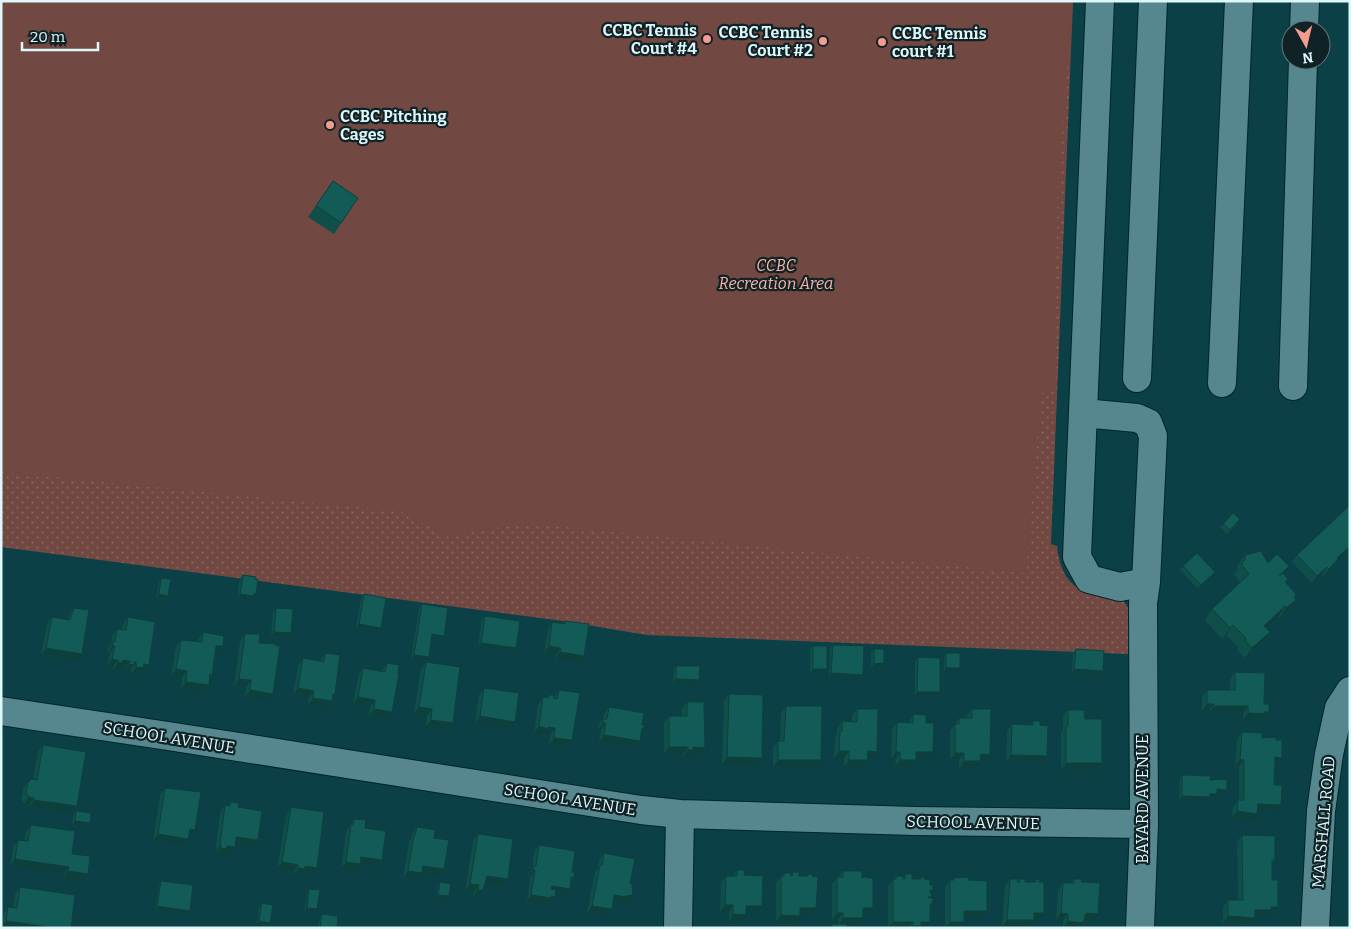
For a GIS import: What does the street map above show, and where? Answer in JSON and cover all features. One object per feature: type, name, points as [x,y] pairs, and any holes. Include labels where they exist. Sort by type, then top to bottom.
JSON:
[{"type":"street","points":[[1100,1],[1077,557],[1089,578],[1120,586],[1146,582]]},
{"type":"street","points":[[1137,378],[1153,1]]},
{"type":"street","points":[[1222,383],[1239,1]]},
{"type":"street","points":[[1304,20],[1305,1]]},
{"type":"street","points":[[1293,386],[1303,70]]},
{"type":"street","name":"BAYARD AVENUE","points":[[1083,413],[1137,418],[1148,423],[1153,436],[1146,582],[1143,603],[1144,824],[1140,928]]},
{"type":"street","name":"MARSHALL ROAD","points":[[1315,928],[1321,811],[1329,754],[1339,708],[1350,690]]},
{"type":"street","name":"SCHOOL AVENUE","points":[[1,711],[640,810],[680,814],[915,821],[1144,824]]},
{"type":"street","points":[[678,928],[680,814]]},
{"type":"green space","name":"CCBC Recreation Area","points":[[1,1],[1073,1],[1051,544],[1057,546],[1064,572],[1077,587],[1086,592],[1123,600],[1128,608],[1128,654],[647,635],[563,621],[1,547]]},
{"type":"green space","name":"CCBC Recreation Area","points":[[1,1],[1073,1],[1058,182],[1053,391],[1041,393],[1026,573],[525,523],[447,536],[400,511],[1,472]]},
{"type":"building","points":[[333,181],[358,198],[341,223],[316,206]]},
{"type":"building","points":[[1350,505],[1350,546],[1337,558],[1329,569],[1327,567],[1317,576],[1297,555]]},
{"type":"building","points":[[1233,513],[1240,519],[1230,530],[1223,524]]},
{"type":"building","points":[[1261,551],[1268,563],[1277,554],[1289,566],[1279,576],[1283,573],[1288,579],[1285,582],[1296,594],[1294,597],[1296,600],[1286,608],[1285,606],[1264,626],[1270,632],[1252,648],[1245,640],[1246,638],[1233,625],[1230,628],[1212,609],[1249,574],[1241,564],[1245,560],[1245,555]]},
{"type":"building","points":[[1197,553],[1215,572],[1201,585],[1183,566]]},
{"type":"building","points":[[243,575],[258,579],[256,594],[253,596],[240,594]]},
{"type":"building","points":[[161,578],[171,579],[168,596],[159,594]]},
{"type":"building","points":[[364,594],[386,598],[381,628],[359,624]]},
{"type":"building","points":[[422,604],[448,608],[444,636],[432,634],[429,657],[414,655]]},
{"type":"building","points":[[74,608],[89,610],[82,654],[46,648],[52,617],[70,620]]},
{"type":"building","points":[[276,608],[293,609],[291,633],[274,632]]},
{"type":"building","points":[[485,616],[520,621],[516,648],[481,643]]},
{"type":"building","points":[[128,617],[155,622],[149,665],[144,664],[143,668],[136,667],[136,662],[134,662],[134,665],[129,664],[130,661],[123,660],[122,663],[112,659],[115,646],[112,646],[113,642],[115,642],[117,629],[126,630]]},
{"type":"building","points":[[565,621],[589,624],[584,656],[560,652],[561,648],[549,646],[552,622],[565,624]]},
{"type":"building","points":[[203,632],[224,636],[223,646],[216,646],[209,685],[186,682],[187,671],[176,669],[181,640],[202,642]]},
{"type":"building","points":[[245,634],[260,634],[259,643],[277,644],[276,646],[280,646],[273,694],[250,690],[251,680],[239,679]]},
{"type":"building","points":[[833,645],[864,646],[863,675],[831,673]]},
{"type":"building","points":[[813,646],[827,646],[827,669],[813,669]]},
{"type":"building","points":[[874,649],[884,649],[884,663],[874,664]]},
{"type":"building","points":[[1076,649],[1104,651],[1103,671],[1074,669]]},
{"type":"building","points":[[325,653],[340,655],[335,694],[333,694],[332,701],[313,698],[314,691],[298,688],[303,658],[324,662]]},
{"type":"building","points":[[946,653],[960,653],[960,668],[946,668]]},
{"type":"building","points":[[918,657],[940,658],[940,692],[917,692]]},
{"type":"building","points":[[426,662],[460,667],[453,723],[431,720],[432,709],[419,707]]},
{"type":"building","points":[[387,663],[399,665],[392,712],[374,709],[375,700],[358,697],[363,668],[385,672]]},
{"type":"building","points":[[676,666],[700,666],[699,680],[676,679]]},
{"type":"building","points":[[1235,672],[1265,673],[1264,704],[1269,704],[1269,712],[1264,712],[1264,714],[1248,713],[1248,706],[1214,706],[1214,704],[1207,704],[1207,690],[1235,690]]},
{"type":"building","points":[[484,688],[519,693],[515,722],[480,716]]},
{"type":"building","points":[[559,690],[580,693],[572,740],[554,738],[555,728],[548,727],[548,729],[539,726],[543,697],[548,698],[549,695],[554,695],[553,698],[557,699]]},
{"type":"building","points":[[729,694],[763,695],[762,758],[727,757]]},
{"type":"building","points":[[687,702],[704,702],[705,748],[693,747],[693,750],[688,750],[688,747],[669,747],[669,716],[687,716]]},
{"type":"building","points":[[786,706],[822,706],[821,760],[778,760],[778,741],[784,741]]},
{"type":"building","points":[[609,707],[644,713],[642,725],[645,725],[642,728],[640,741],[604,735],[606,723],[603,723],[603,719],[607,719]]},
{"type":"building","points":[[857,709],[878,709],[877,752],[868,751],[867,760],[849,760],[849,751],[839,751],[842,721],[857,722]]},
{"type":"building","points":[[972,709],[991,709],[990,755],[981,754],[980,761],[964,761],[964,753],[955,753],[955,724],[959,724],[959,718],[972,718]]},
{"type":"building","points":[[1068,710],[1084,710],[1085,719],[1102,719],[1102,763],[1066,763]]},
{"type":"building","points":[[913,714],[926,715],[926,723],[934,723],[933,752],[916,752],[916,760],[900,760],[900,752],[896,752],[897,722],[913,723]]},
{"type":"building","points":[[1033,721],[1040,721],[1040,725],[1048,726],[1047,756],[1011,755],[1012,724],[1033,725]]},
{"type":"building","points":[[1242,732],[1262,733],[1262,738],[1276,737],[1276,740],[1282,740],[1282,758],[1275,757],[1274,785],[1282,785],[1281,805],[1258,804],[1257,814],[1237,811],[1238,800],[1244,800],[1244,760],[1240,759]]},
{"type":"building","points":[[43,745],[86,752],[77,806],[34,800],[34,798],[29,797],[26,793],[28,782],[32,779],[37,780]]},
{"type":"building","points":[[1182,775],[1211,776],[1210,780],[1227,779],[1227,790],[1217,789],[1217,794],[1210,794],[1210,797],[1182,796]]},
{"type":"building","points":[[165,788],[201,792],[195,830],[190,829],[188,839],[158,834]]},
{"type":"building","points":[[231,802],[239,803],[238,807],[262,811],[258,840],[236,837],[235,847],[227,846],[226,849],[221,848],[220,845],[225,805],[230,806]]},
{"type":"building","points":[[291,807],[324,812],[317,868],[305,866],[305,869],[298,868],[298,865],[282,862]]},
{"type":"building","points":[[76,811],[91,813],[90,823],[75,821]]},
{"type":"building","points":[[354,819],[366,820],[365,828],[386,831],[382,860],[361,857],[360,864],[346,862],[351,825],[353,825]]},
{"type":"building","points":[[31,825],[75,831],[72,854],[90,856],[88,874],[68,871],[69,867],[15,859],[18,840],[28,841]]},
{"type":"building","points":[[417,827],[435,830],[434,838],[449,840],[444,869],[423,866],[422,873],[408,871]]},
{"type":"building","points":[[478,834],[513,839],[508,879],[487,876],[483,890],[478,890],[479,885],[470,884]]},
{"type":"building","points":[[1242,835],[1275,836],[1275,860],[1272,860],[1272,880],[1278,880],[1278,907],[1271,907],[1271,910],[1255,910],[1255,918],[1228,916],[1228,900],[1243,900]]},
{"type":"building","points":[[539,845],[575,851],[572,872],[575,873],[574,877],[571,877],[570,889],[552,886],[551,889],[556,890],[555,897],[531,895],[535,870],[533,870],[534,866],[536,866]]},
{"type":"building","points":[[604,853],[635,859],[630,883],[632,884],[633,895],[626,897],[614,895],[612,909],[592,906]]},
{"type":"building","points":[[737,870],[745,870],[744,875],[763,876],[762,906],[746,906],[746,915],[733,914],[733,905],[725,905],[726,876],[737,876]]},
{"type":"building","points":[[843,871],[862,871],[862,878],[867,876],[867,878],[873,878],[873,908],[863,908],[863,918],[843,918],[843,913],[837,913],[837,877],[843,877]]},
{"type":"building","points":[[793,872],[799,872],[799,876],[812,874],[812,876],[818,877],[816,908],[800,908],[800,916],[781,915],[781,876],[784,876],[784,873],[791,873],[792,876]]},
{"type":"building","points":[[905,874],[912,874],[912,879],[924,877],[924,879],[930,880],[930,885],[933,885],[933,890],[930,890],[932,897],[928,897],[933,898],[932,904],[930,904],[930,922],[921,922],[921,926],[913,926],[913,922],[893,922],[893,879],[896,879],[896,876],[903,876],[903,879],[905,879]]},
{"type":"building","points":[[969,877],[968,880],[987,881],[987,911],[964,911],[964,922],[950,922],[950,880],[954,880],[953,878]]},
{"type":"building","points":[[1010,879],[1018,879],[1017,882],[1020,882],[1019,879],[1025,879],[1025,882],[1036,882],[1036,879],[1039,879],[1039,882],[1044,882],[1044,913],[1034,913],[1034,920],[1007,920]]},
{"type":"building","points":[[1074,879],[1082,879],[1081,882],[1100,883],[1098,914],[1086,913],[1083,923],[1068,921],[1068,914],[1061,913],[1063,883],[1074,883]]},
{"type":"building","points":[[161,881],[193,885],[190,911],[157,906]]},
{"type":"building","points":[[440,882],[451,884],[449,896],[438,895]]},
{"type":"building","points":[[20,887],[75,895],[71,928],[56,928],[6,921],[8,907],[17,908]]},
{"type":"building","points":[[309,889],[320,890],[317,909],[307,908]]},
{"type":"building","points":[[262,903],[273,905],[270,923],[259,921]]},
{"type":"building","points":[[322,914],[338,916],[337,928],[320,928]]},
{"type":"building","points":[[832,924],[847,924],[847,928],[832,928]]},
{"type":"place","name":"CCBC Tennis Court #4","points":[[707,39]]},
{"type":"place","name":"CCBC Tennis Court #2","points":[[823,41]]},
{"type":"place","name":"CCBC Tennis court #1","points":[[882,42]]},
{"type":"place","name":"CCBC Pitching Cages","points":[[330,125]]}]
